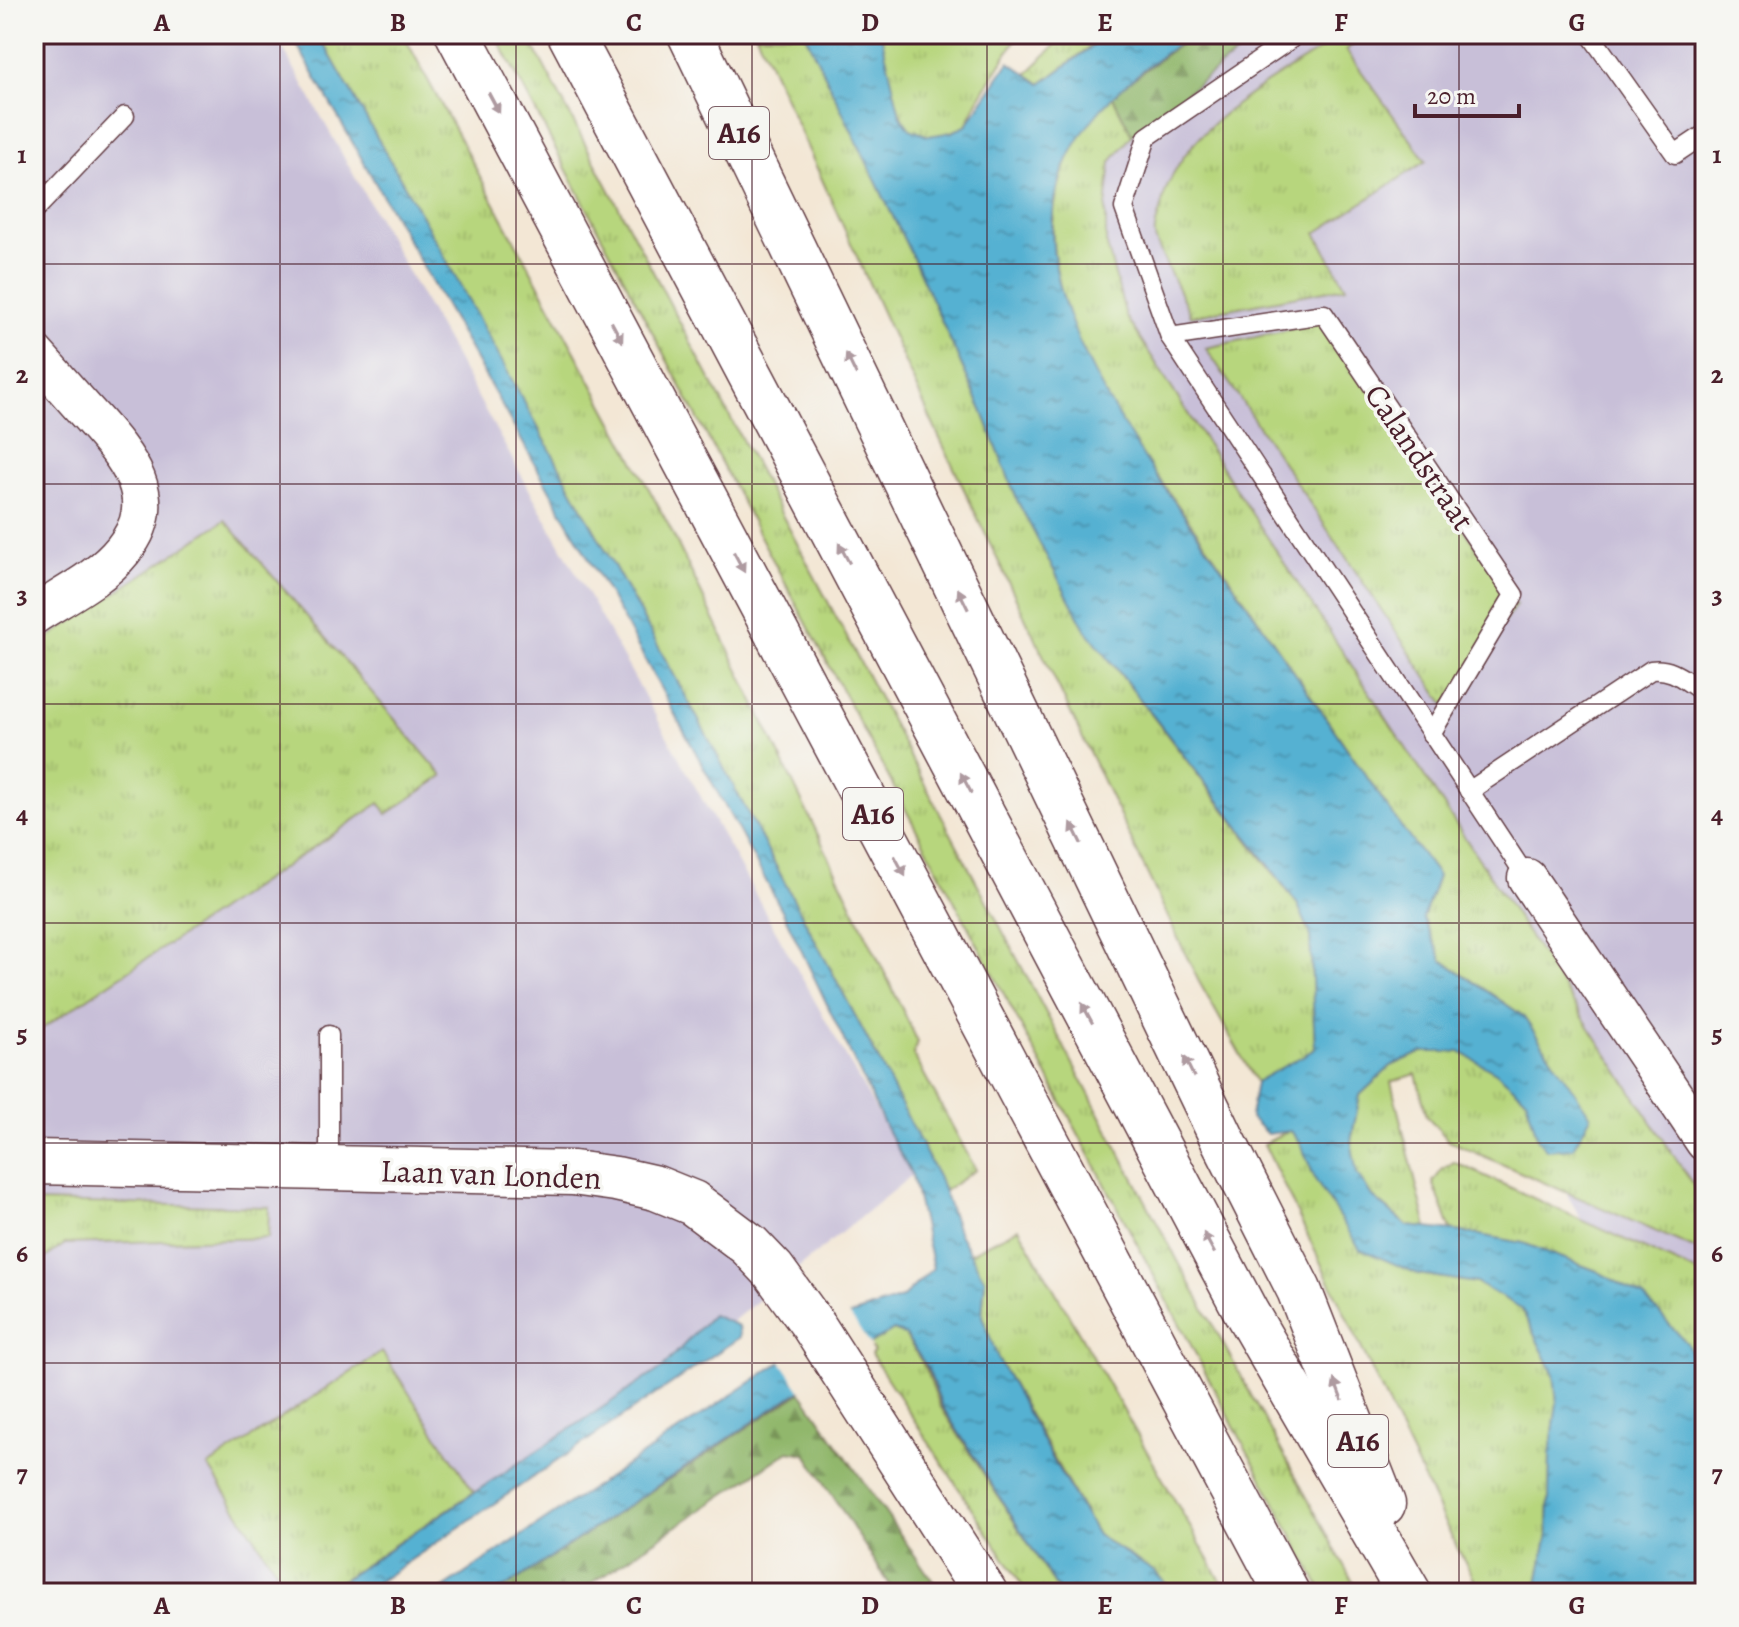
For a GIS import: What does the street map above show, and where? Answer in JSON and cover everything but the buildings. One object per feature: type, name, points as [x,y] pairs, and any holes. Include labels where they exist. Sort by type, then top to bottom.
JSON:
[{"type":"main road","name":"A16","points":[[458,34],[1287,1593]]},
{"type":"main road","name":"A16","points":[[570,34],[1246,1312],[1409,1593]]},
{"type":"main road","name":"A16","points":[[690,34],[1222,1138],[1299,1290],[1418,1593]]},
{"type":"main road","name":"A16","points":[[716,34],[787,231]]},
{"type":"main road","name":"Laan van Londen","points":[[34,1162],[534,1171],[616,1179],[656,1188],[693,1203],[749,1245],[773,1270],[813,1325],[985,1593]]},
{"type":"street","points":[[34,353],[120,449],[136,475],[140,489],[139,522],[124,549],[104,568],[34,615]]},
{"type":"street","points":[[1527,878],[1705,1142]]},
{"type":"lane","points":[[1298,34],[1147,137],[1124,208],[1170,337],[1527,878]]},
{"type":"lane","points":[[1590,34],[1675,154],[1705,134]]},
{"type":"lane","points":[[34,211],[125,116]]},
{"type":"lane","name":"Calandstraat","points":[[1170,337],[1324,314],[1514,595],[1431,734]]},
{"type":"lane","points":[[1469,791],[1651,670],[1664,669],[1677,674],[1705,693]]},
{"type":"lane","points":[[329,1035],[329,1168]]},
{"type":"shaded area","points":[[34,34],[275,34],[912,1175],[712,1338],[333,1593],[34,1593]]},
{"type":"shaded area","points":[[1153,34],[1705,34],[1705,1593],[1643,1324],[1063,336],[1036,117]]},
{"type":"green space","points":[[318,34],[403,34],[668,524],[918,1042],[913,1054],[976,1170],[944,1191],[878,1059],[697,717],[423,218]]},
{"type":"green space","points":[[495,34],[527,34],[1160,1228],[1359,1593],[1323,1593]]},
{"type":"green space","points":[[756,34],[805,34],[913,258],[982,410],[1018,502],[1084,627],[1298,905],[1310,933],[1315,1049],[1256,1082],[1198,980],[932,422]]},
{"type":"green space","points":[[881,34],[1019,34],[978,100],[966,126],[946,133],[925,135],[911,130],[900,113]]},
{"type":"green space","points":[[1066,34],[1089,34],[1095,43],[1041,84],[1027,74]]},
{"type":"green space","points":[[1193,34],[1262,34],[1132,135],[1112,95]]},
{"type":"green space","points":[[1345,34],[1366,34],[1346,50],[1426,161],[1316,233],[1346,287],[1191,316],[1155,237],[1156,222],[1171,177],[1188,151],[1235,105]]},
{"type":"green space","points":[[1112,95],[1132,135],[1111,162],[1106,207],[1106,242],[1126,316],[1235,488],[1705,1203],[1705,1253],[1449,1141],[1427,1116],[1416,1074],[1391,1082],[1427,1228],[1408,1226],[1372,1196],[1356,1174],[1351,1141],[1360,1095],[1391,1066],[1422,1052],[1460,1052],[1496,1072],[1526,1098],[1538,1140],[1523,1016],[1442,960],[1423,918],[1438,876],[1141,453],[1096,380],[1078,341],[1064,302],[1055,261],[1055,208],[1062,174],[1076,142]]},
{"type":"green space","points":[[1323,322],[1516,605],[1445,705],[1206,348]]},
{"type":"green space","points":[[225,520],[443,776],[387,814],[380,803],[34,1034],[34,647]]},
{"type":"green space","points":[[1290,1130],[1300,1141],[1316,1181],[1418,1274],[1476,1283],[1521,1308],[1554,1374],[1557,1403],[1550,1454],[1548,1534],[1536,1593],[1482,1593],[1452,1538],[1264,1144]]},
{"type":"green space","points":[[1454,1162],[1705,1276],[1705,1380],[1683,1339],[1597,1271],[1523,1243],[1451,1230],[1433,1182],[1443,1169]]},
{"type":"green space","points":[[34,1202],[269,1207],[268,1238],[65,1244],[34,1266]]},
{"type":"green space","points":[[1019,1228],[1228,1593],[1174,1593],[1155,1572],[1097,1535],[999,1361],[982,1316],[985,1280],[969,1254]]},
{"type":"green space","points":[[894,1330],[905,1335],[926,1369],[940,1406],[1060,1593],[1027,1593],[871,1354],[874,1351],[869,1345]]},
{"type":"green space","points":[[382,1352],[474,1492],[322,1593],[291,1593],[208,1466]]},
{"type":"green space","points":[[801,1392],[941,1593],[895,1593],[806,1454],[789,1451],[577,1593],[497,1593]]},
{"type":"water","points":[[291,34],[318,34],[423,218],[697,717],[940,1181],[959,1234],[985,1280],[982,1316],[999,1361],[1056,1465],[1097,1535],[1155,1572],[1174,1593],[1060,1593],[942,1406],[928,1369],[906,1336],[894,1330],[497,1593],[436,1593],[851,1315],[902,1298],[933,1268],[912,1175],[886,1128],[783,912],[620,614]]},
{"type":"water","points":[[805,34],[881,34],[900,115],[910,129],[929,136],[966,126],[1009,62],[1041,84],[1109,34],[1193,34],[1122,88],[1084,131],[1069,156],[1053,214],[1055,261],[1067,311],[1088,361],[1145,459],[1438,876],[1423,918],[1442,960],[1523,1016],[1591,1116],[1573,1148],[1547,1150],[1538,1140],[1526,1098],[1496,1072],[1460,1052],[1422,1052],[1391,1066],[1360,1095],[1351,1141],[1357,1174],[1372,1196],[1407,1226],[1523,1243],[1597,1271],[1644,1297],[1687,1343],[1697,1370],[1705,1428],[1705,1593],[1536,1593],[1548,1534],[1550,1454],[1557,1403],[1554,1374],[1521,1308],[1476,1283],[1418,1274],[1360,1249],[1316,1181],[1300,1142],[1291,1131],[1267,1134],[1250,1117],[1256,1082],[1315,1049],[1310,933],[1298,905],[1269,865],[1084,627],[1018,502],[982,410],[913,258]]},
{"type":"water","points":[[712,1315],[739,1326],[740,1337],[362,1593],[323,1593],[662,1368]]},
{"type":"pier","points":[[848,1313],[872,1347],[804,1395],[780,1360]]}]
